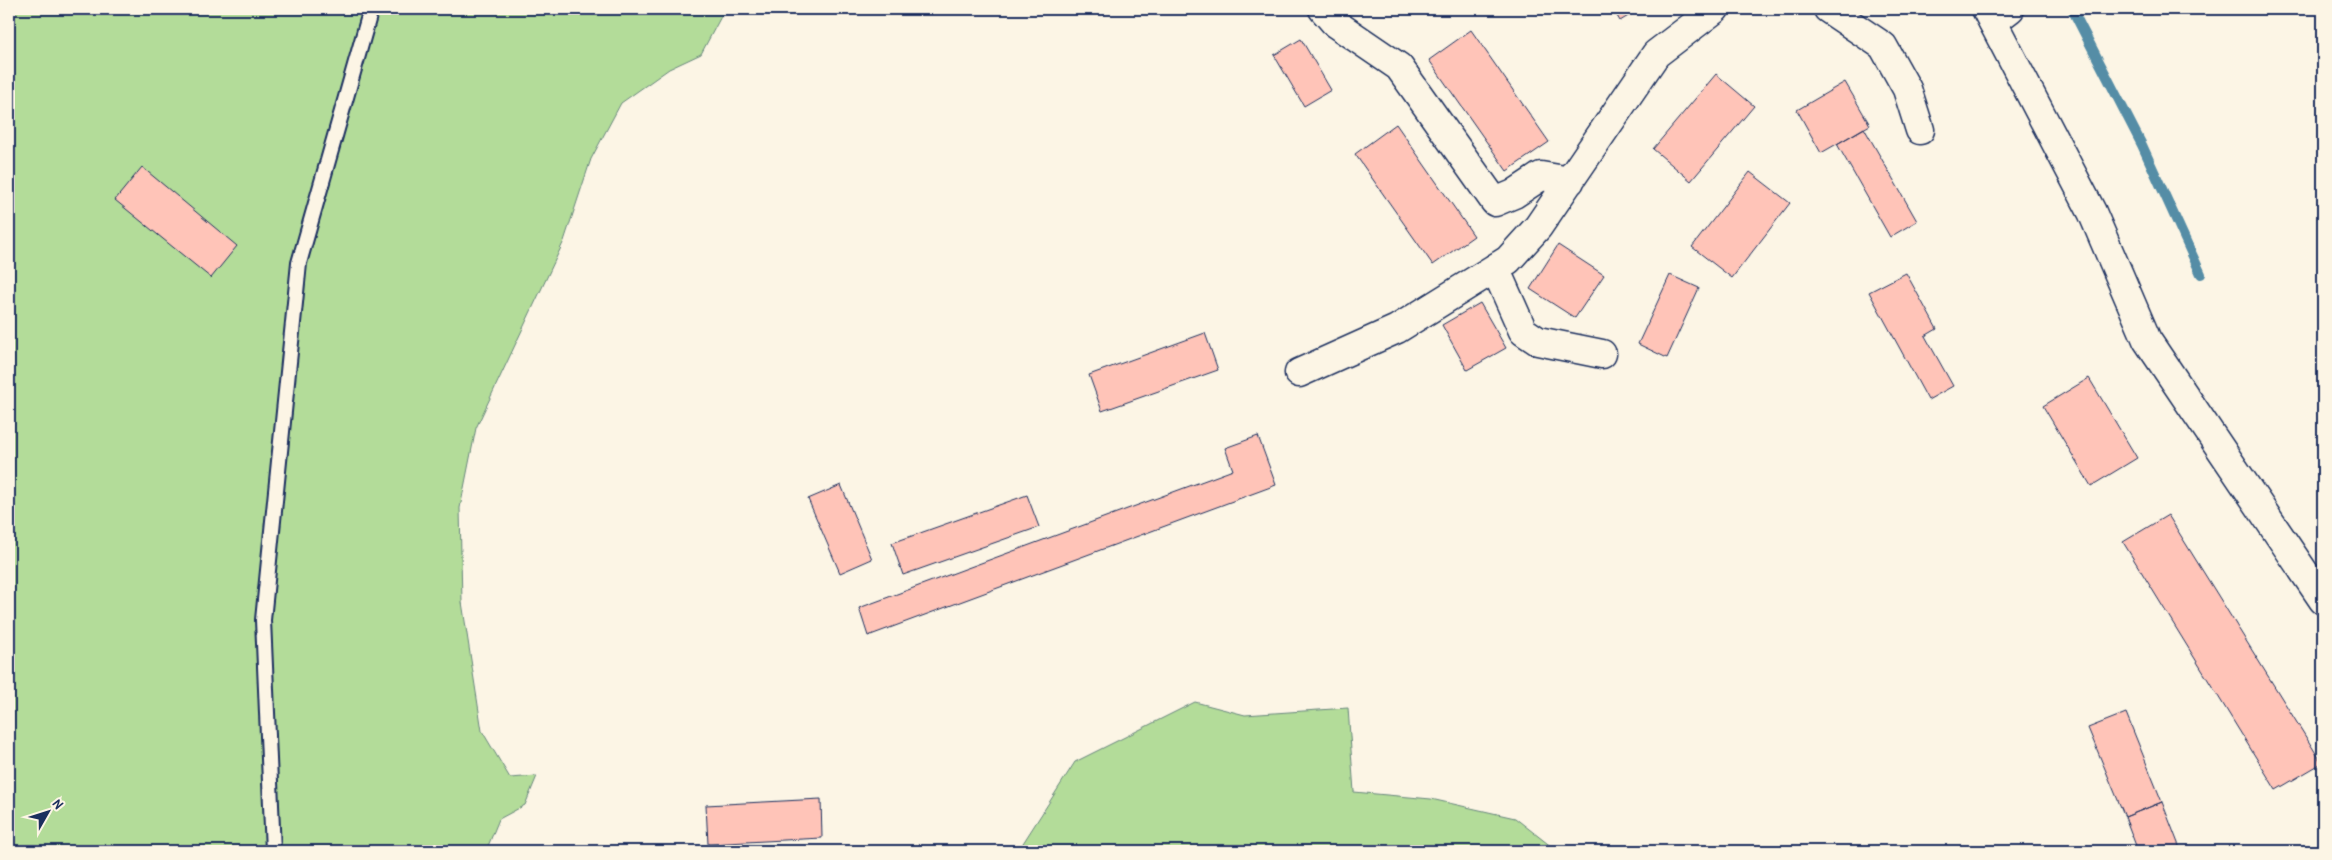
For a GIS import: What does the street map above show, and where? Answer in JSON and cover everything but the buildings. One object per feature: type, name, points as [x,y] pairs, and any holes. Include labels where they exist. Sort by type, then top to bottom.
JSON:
[{"type":"street","points":[[1323,9],[1336,24],[1399,67],[1495,202],[1514,194],[1541,176],[1570,181]]},
{"type":"street","points":[[1299,373],[1397,329],[1508,260],[1538,227],[1656,54],[1715,9]]},
{"type":"street","points":[[1828,9],[1883,46],[1907,88],[1920,130]]},
{"type":"street","points":[[1996,13],[2092,212],[2147,340],[2323,600]]},
{"type":"street","points":[[1495,268],[1523,331],[1538,341],[1602,354]]},
{"type":"lane","points":[[273,851],[263,620],[299,263],[371,9]]},
{"type":"green space","points":[[9,9],[725,9],[701,54],[669,69],[621,103],[591,159],[564,241],[476,428],[460,508],[462,602],[482,731],[510,778],[537,776],[525,805],[499,819],[486,851],[9,851]]},
{"type":"green space","points":[[1195,702],[1245,715],[1348,708],[1354,792],[1431,799],[1515,818],[1557,851],[1018,851],[1075,762]]},
{"type":"waterway","points":[[2072,9],[2142,145],[2201,274]]}]
